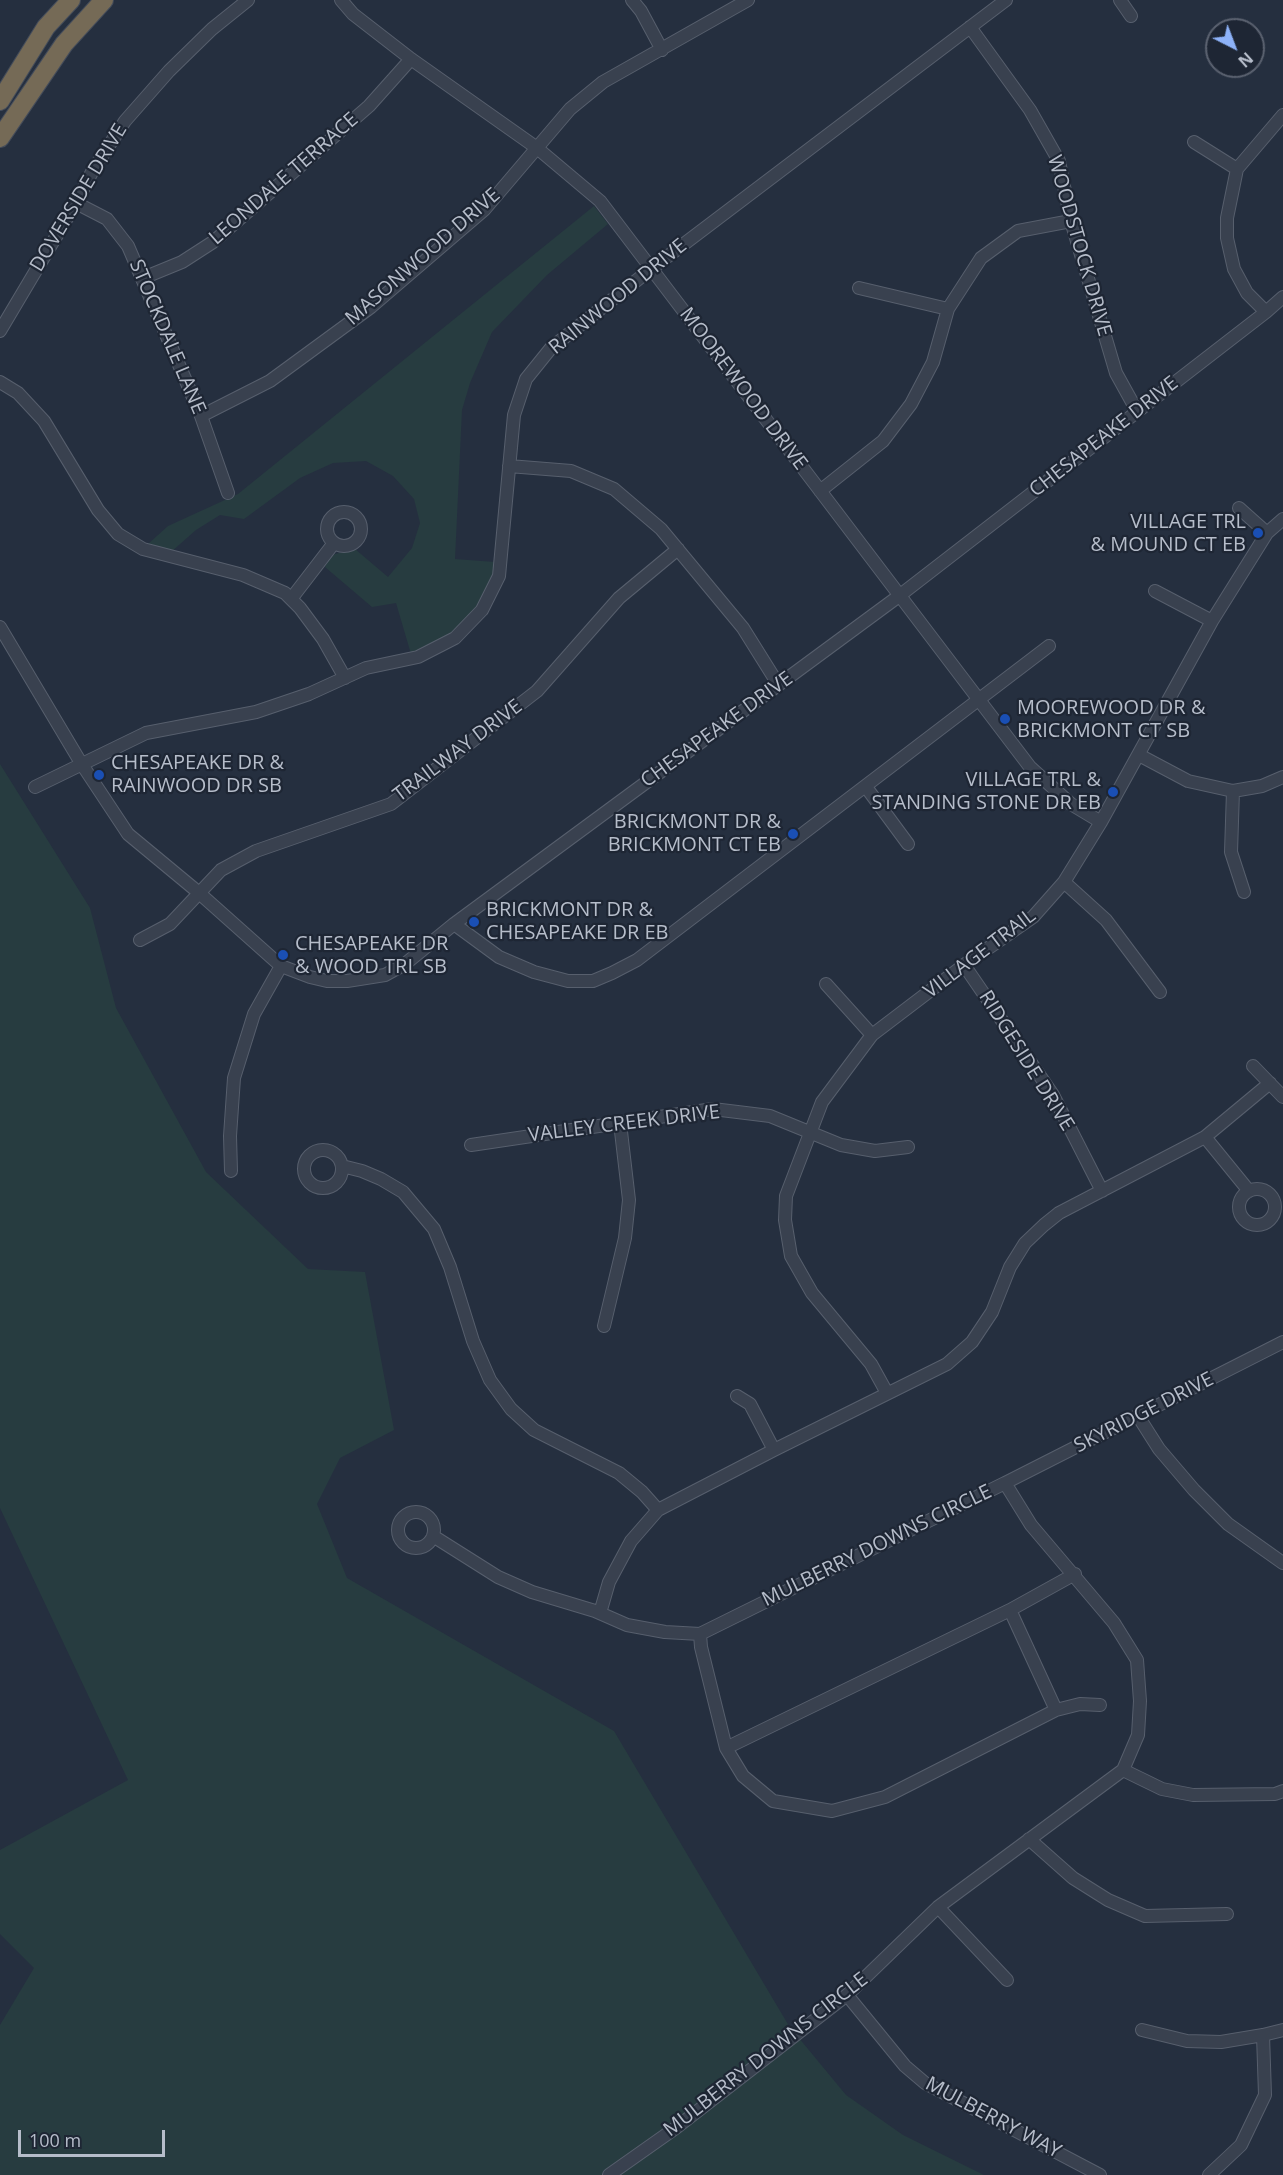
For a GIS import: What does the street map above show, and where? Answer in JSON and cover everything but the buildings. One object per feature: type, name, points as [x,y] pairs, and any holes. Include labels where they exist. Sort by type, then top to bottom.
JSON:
[{"type":"highway","points":[[0,101],[46,27],[71,0]]},
{"type":"highway","points":[[0,138],[64,44],[104,0]]},
{"type":"street","name":"DOVERSIDE DRIVE","points":[[0,331],[93,170],[125,121],[169,71],[212,29],[248,0]]},
{"type":"street","name":"MOOREWOOD DRIVE","points":[[341,0],[353,14],[411,59],[537,148],[600,201],[1030,767],[1071,804],[1101,822]]},
{"type":"street","points":[[632,0],[641,11],[662,50]]},
{"type":"street","name":"MASONWOOD DRIVE","points":[[201,416],[270,381],[371,307],[484,210],[570,109],[603,82],[748,0]]},
{"type":"street","name":"RAINWOOD DRIVE","points":[[35,787],[146,733],[256,712],[309,694],[366,668],[418,657],[455,638],[482,610],[499,576],[514,415],[526,379],[551,348],[651,269],[1006,0]]},
{"type":"street","points":[[1120,0],[1131,16]]},
{"type":"street","name":"WOODSTOCK DRIVE","points":[[970,27],[1030,110],[1059,161],[1071,221],[1116,373],[1137,411]]},
{"type":"street","name":"LEONDALE TERRACE","points":[[143,278],[182,262],[213,242],[369,106],[411,59]]},
{"type":"street","points":[[1266,312],[1248,293],[1234,269],[1227,238],[1227,218],[1237,169],[1283,115]]},
{"type":"street","points":[[1194,142],[1237,169]]},
{"type":"street","name":"STOCKDALE LANE","points":[[76,203],[107,219],[128,246],[201,416],[228,493]]},
{"type":"street","points":[[820,491],[884,441],[911,404],[933,362],[948,309],[981,258],[1018,231],[1071,221]]},
{"type":"street","points":[[859,288],[948,309]]},
{"type":"street","name":"CHESAPEAKE DRIVE","points":[[0,627],[81,763],[128,834],[198,892],[281,966],[327,981],[346,981],[385,975],[405,964],[454,924],[899,596],[1283,297]]},
{"type":"street","points":[[0,382],[18,393],[44,421],[98,510],[118,534],[143,549],[243,575],[285,593],[300,608],[323,639],[345,678]]},
{"type":"street","points":[[509,466],[571,471],[614,489],[662,529],[743,628],[778,684]]},
{"type":"street","points":[[1239,508],[1267,533]]},
{"type":"street","name":"VILLAGE TRAIL","points":[[887,1393],[871,1364],[812,1293],[791,1256],[785,1220],[786,1196],[822,1102],[872,1035],[964,965],[1033,917],[1064,882],[1101,822],[1212,621],[1267,533],[1283,519]]},
{"type":"street","points":[[291,599],[334,543]]},
{"type":"street","name":"TRAILWAY DRIVE","points":[[140,940],[170,924],[221,870],[256,851],[391,804],[537,691],[619,598],[678,549]]},
{"type":"street","points":[[1155,591],[1212,621]]},
{"type":"street","points":[[454,924],[499,957],[534,972],[568,981],[593,981],[612,974],[637,960],[1048,646]]},
{"type":"street","points":[[1138,755],[1188,781],[1233,791],[1262,786],[1283,777]]},
{"type":"street","points":[[866,787],[908,844]]},
{"type":"street","points":[[1233,791],[1231,852],[1244,892]]},
{"type":"street","points":[[1064,882],[1106,920],[1160,992]]},
{"type":"street","name":"RIDGESIDE DRIVE","points":[[964,965],[1053,1095],[1102,1191]]},
{"type":"street","points":[[231,1171],[230,1136],[234,1078],[254,1014],[281,966]]},
{"type":"street","points":[[826,984],[872,1035]]},
{"type":"street","points":[[1253,1066],[1283,1097]]},
{"type":"street","points":[[600,1613],[609,1582],[632,1541],[658,1510],[947,1364],[972,1342],[992,1312],[1010,1267],[1025,1243],[1059,1212],[1205,1137],[1270,1083]]},
{"type":"street","name":"VALLEY CREEK DRIVE","points":[[471,1145],[713,1108],[770,1116],[841,1144],[875,1151],[908,1147]]},
{"type":"street","points":[[604,1326],[625,1238],[629,1200],[620,1123]]},
{"type":"street","points":[[1205,1137],[1249,1191]]},
{"type":"street","points":[[342,1166],[372,1175],[403,1192],[434,1229],[450,1267],[473,1341],[490,1380],[511,1409],[534,1430],[620,1473],[658,1510]]},
{"type":"street","name":"SKYRIDGE DRIVE","points":[[1005,1482],[1283,1342]]},
{"type":"street","points":[[737,1396],[750,1404],[774,1450]]},
{"type":"street","points":[[1138,1416],[1159,1449],[1194,1490],[1228,1524],[1283,1563]]},
{"type":"street","name":"MULBERRY DOWNS CIRCLE","points":[[609,2175],[678,2127],[847,1995],[938,1907],[1123,1770],[1138,1735],[1140,1701],[1137,1660],[1114,1623],[1075,1574],[1031,1525],[1005,1482],[700,1634]]},
{"type":"street","points":[[433,1536],[498,1577],[532,1592],[600,1613],[627,1625],[665,1632],[700,1634],[701,1647],[726,1748],[743,1776],[773,1801],[832,1810],[885,1797],[1056,1710],[1080,1704],[1100,1705]]},
{"type":"street","points":[[726,1748],[1010,1610],[1075,1574]]},
{"type":"street","points":[[1010,1610],[1056,1710]]},
{"type":"street","points":[[1123,1770],[1162,1789],[1193,1796],[1275,1794],[1283,1791]]},
{"type":"street","points":[[1029,1839],[1073,1878],[1108,1900],[1145,1916],[1227,1914]]},
{"type":"street","points":[[938,1907],[1007,1980]]},
{"type":"street","name":"MULBERRY WAY","points":[[847,1995],[905,2066],[925,2083],[1100,2175]]},
{"type":"street","points":[[1142,2030],[1187,2041],[1221,2042],[1283,2030]]},
{"type":"street","points":[[1209,2175],[1241,2145],[1265,2096],[1263,2035]]},
{"type":"green space","points":[[594,206],[608,224],[547,275],[492,332],[470,383],[462,410],[455,559],[495,562],[495,572],[476,612],[454,633],[411,654],[396,603],[372,607],[325,567],[335,554],[355,549],[388,577],[412,548],[420,523],[414,499],[393,476],[366,461],[333,463],[300,478],[244,519],[220,515],[196,530],[171,552],[148,544],[168,526],[238,494]]},
{"type":"green space","points":[[0,764],[90,908],[116,1008],[206,1172],[308,1269],[365,1272],[394,1430],[340,1458],[317,1504],[347,1578],[614,1731],[789,2026],[846,2095],[903,2135],[984,2175],[0,2175],[0,2025],[34,1968],[0,1934],[0,1850],[128,1780],[0,1508]]},
{"type":"place","name":"VILLAGE TRL & MOUND CT EB","points":[[1258,533]]},
{"type":"place","name":"MOOREWOOD DR & BRICKMONT CT SB","points":[[1005,719]]},
{"type":"place","name":"CHESAPEAKE DR & RAINWOOD DR SB","points":[[99,775]]},
{"type":"place","name":"VILLAGE TRL & STANDING STONE DR EB","points":[[1113,792]]},
{"type":"place","name":"BRICKMONT DR & BRICKMONT CT EB","points":[[793,834]]},
{"type":"place","name":"BRICKMONT DR & CHESAPEAKE DR EB","points":[[474,922]]},
{"type":"place","name":"CHESAPEAKE DR & WOOD TRL SB","points":[[283,955]]}]
